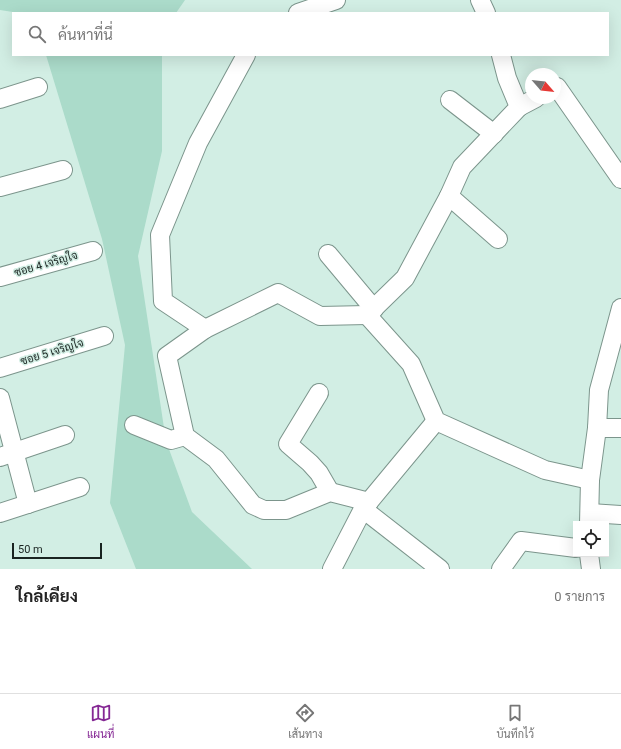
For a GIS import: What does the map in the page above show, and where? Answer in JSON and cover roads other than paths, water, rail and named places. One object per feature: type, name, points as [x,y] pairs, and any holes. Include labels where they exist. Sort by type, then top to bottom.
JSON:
[{"type":"street","points":[[301,12],[336,0]]},
{"type":"street","points":[[480,0],[486,12]]},
{"type":"street","points":[[205,329],[164,302],[160,235],[198,144],[245,56]]},
{"type":"street","points":[[502,56],[507,78],[519,107]]},
{"type":"street","points":[[0,99],[38,87]]},
{"type":"street","points":[[561,93],[621,179]]},
{"type":"street","points":[[450,100],[494,134]]},
{"type":"street","points":[[330,492],[286,510],[264,510],[253,505],[216,460],[185,436],[167,356],[205,329],[278,293],[320,316],[370,312],[405,278],[449,196],[462,167],[519,107],[525,104]]},
{"type":"street","points":[[0,187],[63,170]]},
{"type":"street","points":[[449,196],[498,239]]},
{"type":"street","name":"ซอย 4 เจริญใจ","points":[[0,277],[93,251]]},
{"type":"street","points":[[328,254],[370,312],[412,364],[436,421],[545,470],[590,480]]},
{"type":"street","points":[[621,308],[599,390],[590,480],[590,518],[621,515]]},
{"type":"street","name":"ซอย 5 เจริญใจ","points":[[0,368],[104,336]]},
{"type":"street","points":[[319,393],[288,444],[319,473],[330,492],[366,506],[440,569]]},
{"type":"street","points":[[0,398],[7,455],[28,504]]},
{"type":"street","points":[[332,569],[366,506],[436,421]]},
{"type":"street","points":[[134,424],[171,440],[185,436]]},
{"type":"street","points":[[596,428],[621,428]]},
{"type":"street","points":[[7,455],[65,435]]},
{"type":"street","points":[[0,512],[80,487]]},
{"type":"street","points":[[501,569],[521,541],[573,548]]},
{"type":"street","points":[[589,557],[591,569]]}]
